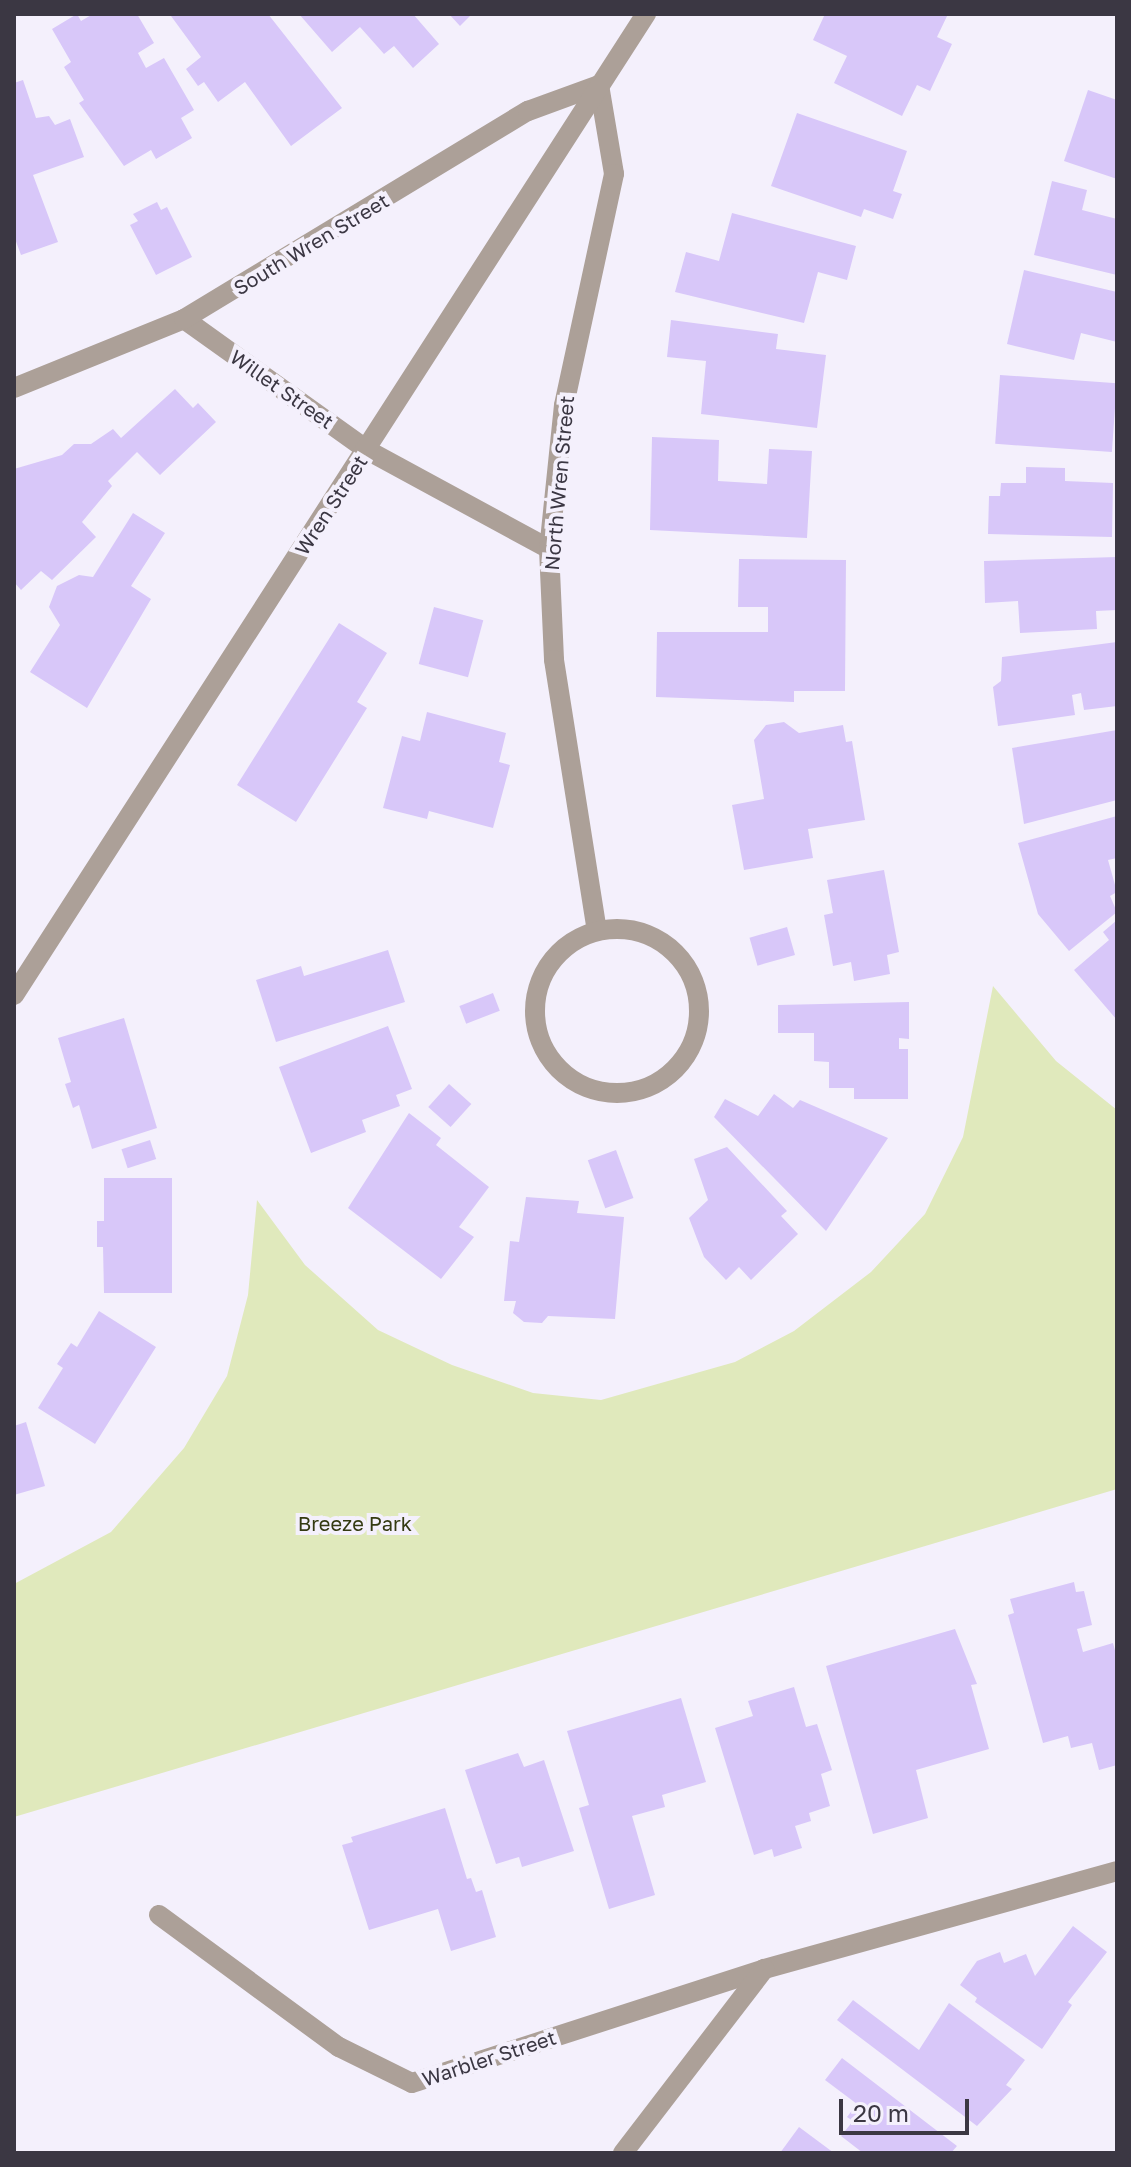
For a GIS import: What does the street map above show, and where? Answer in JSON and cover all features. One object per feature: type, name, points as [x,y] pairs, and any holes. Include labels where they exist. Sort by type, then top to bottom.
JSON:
[{"type":"street","name":"Wren Street","points":[[14,995],[646,14]]},
{"type":"street","name":"South Wren Street","points":[[14,388],[184,319],[528,111],[599,85]]},
{"type":"street","name":"North Wren Street","points":[[597,931],[554,660],[549,549],[564,405],[614,174],[599,85]]},
{"type":"street","name":"Willet Street","points":[[184,319],[367,450],[549,549]]},
{"type":"street","points":[[597,931],[645,933],[684,962],[696,984],[697,1034],[687,1056],[670,1075],[625,1094],[577,1084],[543,1050],[535,1026],[542,978],[555,957],[597,931]]},
{"type":"street","name":"Warbler Street","points":[[159,1915],[339,2047],[412,2083],[764,1969],[1117,1871]]},
{"type":"street","points":[[623,2153],[764,1969]]},
{"type":"green space","name":"Breeze Park","points":[[993,986],[1056,1061],[1117,1110],[1117,1489],[14,1817],[14,1584],[111,1532],[184,1448],[227,1376],[248,1295],[257,1200],[305,1265],[378,1330],[452,1365],[533,1393],[601,1400],[735,1362],[794,1331],[871,1272],[925,1214],[963,1137]]},
{"type":"building","points":[[77,14],[81,21],[93,14],[137,14],[154,43],[138,53],[146,68],[164,58],[194,110],[181,118],[192,138],[156,159],[151,150],[124,166],[79,103],[84,100],[64,67],[71,62],[52,29]]},
{"type":"building","points":[[268,14],[342,108],[291,146],[245,82],[218,102],[204,82],[198,86],[186,69],[201,57],[171,16]]},
{"type":"building","points":[[299,14],[413,14],[439,44],[413,68],[394,46],[384,54],[360,27],[332,52]]},
{"type":"building","points":[[449,14],[472,14],[460,26]]},
{"type":"building","points":[[825,14],[948,14],[937,37],[952,44],[930,91],[917,85],[902,116],[834,83],[847,56],[813,40]]},
{"type":"building","points":[[23,80],[36,118],[49,116],[55,125],[70,119],[84,157],[33,175],[58,242],[21,255],[14,236],[14,83]]},
{"type":"building","points":[[1088,90],[1117,100],[1117,179],[1064,161]]},
{"type":"building","points":[[797,113],[907,151],[893,191],[902,194],[893,219],[864,209],[861,217],[771,186]]},
{"type":"building","points":[[1052,181],[1087,190],[1082,210],[1117,219],[1117,275],[1034,255]]},
{"type":"building","points":[[157,202],[161,210],[167,207],[192,257],[156,275],[130,225],[138,221],[133,214]]},
{"type":"building","points":[[732,213],[856,246],[847,280],[818,272],[804,323],[675,292],[686,252],[719,261]]},
{"type":"building","points":[[1024,270],[1117,292],[1117,342],[1081,333],[1074,360],[1007,344]]},
{"type":"building","points":[[671,320],[778,334],[776,349],[826,355],[817,428],[701,414],[706,361],[667,357]]},
{"type":"building","points":[[1000,375],[1117,383],[1112,452],[995,444]]},
{"type":"building","points":[[175,389],[193,408],[198,403],[216,422],[160,475],[137,452],[108,481],[112,486],[82,522],[96,537],[52,580],[41,571],[21,590],[14,582],[14,469],[62,455],[74,444],[91,444],[113,429],[121,438]]},
{"type":"building","points":[[652,437],[719,440],[718,481],[767,484],[769,449],[812,451],[807,538],[650,530]]},
{"type":"building","points":[[1026,467],[1065,468],[1065,481],[1113,483],[1112,537],[988,534],[989,496],[1000,496],[1001,483],[1026,483]]},
{"type":"building","points":[[133,513],[165,533],[131,586],[151,599],[87,708],[30,672],[60,625],[49,607],[57,586],[79,575],[93,577]]},
{"type":"building","points":[[1117,557],[1117,610],[1096,611],[1097,629],[1020,633],[1018,601],[985,603],[984,561]]},
{"type":"building","points":[[739,559],[846,560],[845,691],[794,691],[794,702],[656,697],[657,632],[768,632],[768,607],[738,607]]},
{"type":"building","points":[[434,607],[483,620],[468,677],[419,664]]},
{"type":"building","points":[[339,623],[387,653],[357,702],[367,708],[296,822],[237,785]]},
{"type":"building","points":[[1117,642],[1117,706],[1084,710],[1081,693],[1072,695],[1075,715],[998,726],[993,687],[1001,681],[1002,657]]},
{"type":"building","points":[[427,712],[506,733],[499,762],[510,765],[493,828],[429,811],[427,819],[383,808],[402,736],[420,741]]},
{"type":"building","points":[[784,722],[799,733],[843,725],[846,742],[852,741],[865,820],[808,829],[813,858],[744,870],[732,805],[764,799],[754,740],[766,725]]},
{"type":"building","points":[[1117,730],[1117,800],[1024,824],[1012,748]]},
{"type":"building","points":[[1117,816],[1117,858],[1108,860],[1117,892],[1110,896],[1117,912],[1069,951],[1038,914],[1018,843]]},
{"type":"building","points":[[884,870],[899,952],[887,955],[890,974],[854,981],[851,962],[833,966],[824,915],[833,913],[827,880]]},
{"type":"building","points":[[1117,920],[1117,1020],[1074,970],[1109,940],[1103,932]]},
{"type":"building","points":[[787,927],[795,955],[758,966],[750,938]]},
{"type":"building","points":[[388,950],[405,1002],[276,1042],[256,980],[301,966],[304,976]]},
{"type":"building","points":[[493,993],[500,1011],[466,1024],[459,1006]]},
{"type":"building","points":[[909,1002],[909,1039],[899,1038],[899,1049],[908,1049],[908,1099],[854,1099],[854,1088],[829,1088],[829,1062],[814,1061],[814,1033],[778,1033],[778,1005]]},
{"type":"building","points":[[124,1018],[157,1128],[92,1149],[79,1105],[73,1108],[65,1084],[71,1082],[58,1038]]},
{"type":"building","points":[[388,1026],[412,1089],[396,1095],[400,1106],[362,1120],[366,1132],[311,1153],[279,1067]]},
{"type":"building","points":[[449,1084],[471,1104],[451,1127],[428,1107]]},
{"type":"building","points":[[774,1094],[793,1108],[800,1100],[888,1138],[826,1231],[714,1117],[725,1099],[758,1116]]},
{"type":"building","points":[[409,1113],[441,1138],[436,1145],[489,1187],[459,1227],[474,1237],[441,1279],[348,1208]]},
{"type":"building","points":[[150,1140],[156,1159],[128,1168],[121,1149]]},
{"type":"building","points":[[727,1147],[787,1211],[781,1216],[798,1234],[751,1280],[739,1267],[726,1280],[704,1257],[689,1218],[708,1200],[694,1159]]},
{"type":"building","points":[[616,1150],[633,1198],[605,1208],[588,1160]]},
{"type":"building","points":[[104,1178],[172,1178],[172,1293],[104,1293],[103,1247],[97,1247],[97,1221],[104,1221]]},
{"type":"building","points":[[526,1197],[579,1201],[577,1213],[624,1217],[615,1319],[548,1316],[542,1323],[524,1322],[513,1313],[516,1301],[504,1301],[510,1241],[519,1242]]},
{"type":"building","points":[[99,1311],[156,1347],[95,1444],[38,1408],[63,1368],[57,1364],[71,1343],[77,1347]]},
{"type":"building","points":[[26,1422],[45,1486],[14,1495],[14,1426]]},
{"type":"building","points":[[1074,1582],[1076,1592],[1084,1591],[1092,1625],[1077,1629],[1083,1652],[1113,1643],[1117,1658],[1117,1765],[1099,1770],[1092,1743],[1071,1748],[1068,1736],[1043,1743],[1008,1615],[1014,1613],[1010,1599]]},
{"type":"building","points":[[955,1629],[977,1684],[971,1685],[989,1749],[916,1770],[928,1818],[873,1834],[826,1666]]},
{"type":"building","points":[[794,1687],[806,1727],[817,1724],[832,1770],[821,1774],[830,1806],[809,1813],[811,1821],[795,1826],[802,1848],[774,1857],[772,1849],[754,1855],[715,1728],[753,1716],[748,1701]]},
{"type":"building","points":[[681,1698],[706,1782],[662,1795],[665,1807],[632,1816],[655,1895],[609,1909],[579,1808],[589,1805],[567,1731]]},
{"type":"building","points":[[518,1753],[524,1767],[544,1760],[574,1851],[522,1867],[519,1857],[496,1864],[465,1770]]},
{"type":"building","points":[[445,1808],[467,1879],[471,1878],[476,1892],[482,1890],[496,1937],[451,1951],[438,1909],[369,1930],[342,1845],[353,1842],[351,1837]]},
{"type":"building","points":[[1073,1926],[1107,1952],[1068,2002],[1072,2005],[1042,2049],[975,2002],[977,1998],[960,1985],[977,1961],[1000,1952],[1004,1963],[1026,1954],[1035,1976]]},
{"type":"building","points":[[853,2000],[919,2050],[949,2003],[1025,2060],[1006,2085],[1012,2089],[977,2126],[837,2020]]},
{"type":"building","points":[[842,2058],[957,2146],[951,2153],[863,2153],[841,2136],[853,2121],[847,2117],[857,2104],[825,2080]]},
{"type":"building","points":[[799,2127],[834,2153],[780,2153]]}]
